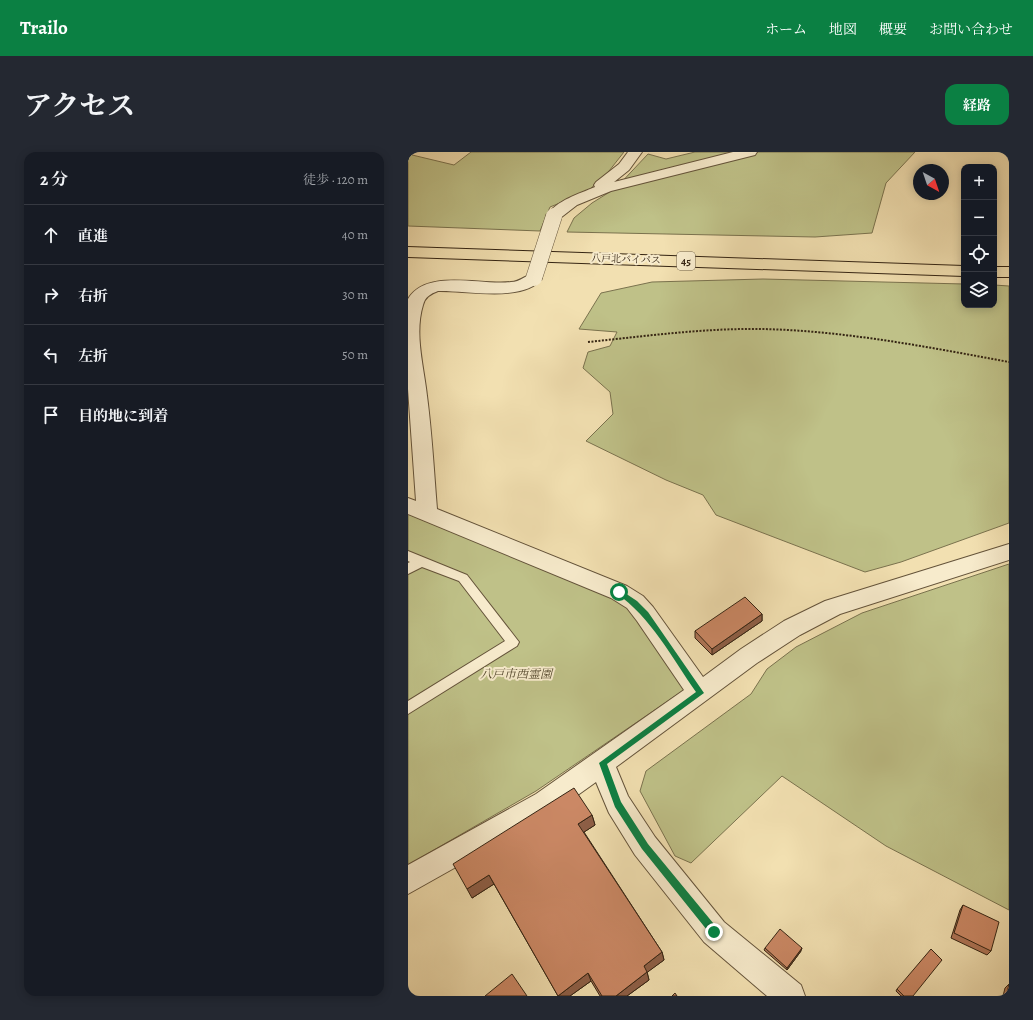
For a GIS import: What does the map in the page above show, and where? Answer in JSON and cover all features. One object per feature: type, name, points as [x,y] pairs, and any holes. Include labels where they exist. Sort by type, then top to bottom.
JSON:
[{"type":"highway","name":"八戸北バイパス","points":[[408,240],[961,257]]},
{"type":"highway","name":"八戸北バイパス","points":[[408,252],[961,270]]},
{"type":"highway","points":[[997,258],[1009,258]]},
{"type":"highway","points":[[997,272],[1009,272]]},
{"type":"street","points":[[589,195],[624,167],[635,152]]},
{"type":"street","points":[[700,693],[635,602],[619,592],[417,510],[418,396],[411,338],[413,310],[416,299],[424,291],[437,287],[514,287],[528,284],[534,278],[554,216],[572,202],[606,188],[648,176],[750,152]]},
{"type":"street","points":[[408,880],[545,803],[700,693],[749,656],[792,628],[833,607],[1009,552]]},
{"type":"street","points":[[602,763],[618,804],[645,846],[714,932],[790,996]]},
{"type":"lane","points":[[408,556],[463,578],[513,642],[408,708]]},
{"type":"lane","points":[[408,569],[422,562]]},
{"type":"path","points":[[588,342],[731,330],[780,330],[831,334],[1009,362]]},
{"type":"green space","points":[[471,152],[624,152],[609,171],[587,192],[550,207],[540,231],[408,226],[408,154],[454,165]]},
{"type":"green space","points":[[695,152],[915,152],[886,183],[872,233],[815,237],[567,232],[574,218],[592,203],[616,188],[648,154],[666,159]]},
{"type":"green space","points":[[763,279],[961,284],[961,308],[997,308],[997,285],[1009,286],[1009,523],[901,562],[865,572],[716,515],[703,495],[666,480],[586,441],[613,414],[610,392],[583,368],[588,352],[610,346],[617,332],[579,329],[601,293],[652,282]]},
{"type":"green space","name":"八戸市西霊園","points":[[408,514],[620,600],[633,609],[687,688],[536,791],[408,865]]},
{"type":"green space","points":[[1009,564],[1009,910],[886,846],[782,776],[691,863],[675,856],[640,791],[646,771],[751,694],[767,669],[796,647],[862,613]]},
{"type":"building","points":[[745,597],[762,614],[712,649],[695,631]]},
{"type":"building","points":[[574,788],[592,815],[578,824],[662,952],[644,966],[647,972],[616,996],[602,996],[588,973],[558,996],[489,875],[467,889],[453,864]]},
{"type":"building","points":[[963,905],[999,922],[991,951],[954,933]]},
{"type":"building","points":[[780,929],[802,948],[787,968],[765,948]]},
{"type":"building","points":[[931,949],[942,960],[913,996],[904,996],[897,989]]},
{"type":"building","points":[[512,974],[527,996],[485,996]]},
{"type":"building","points":[[1009,984],[1009,996],[1006,996]]},
{"type":"route","points":[[619,592],[635,602],[645,614],[700,693],[602,763],[618,804],[645,846],[714,932]]}]
